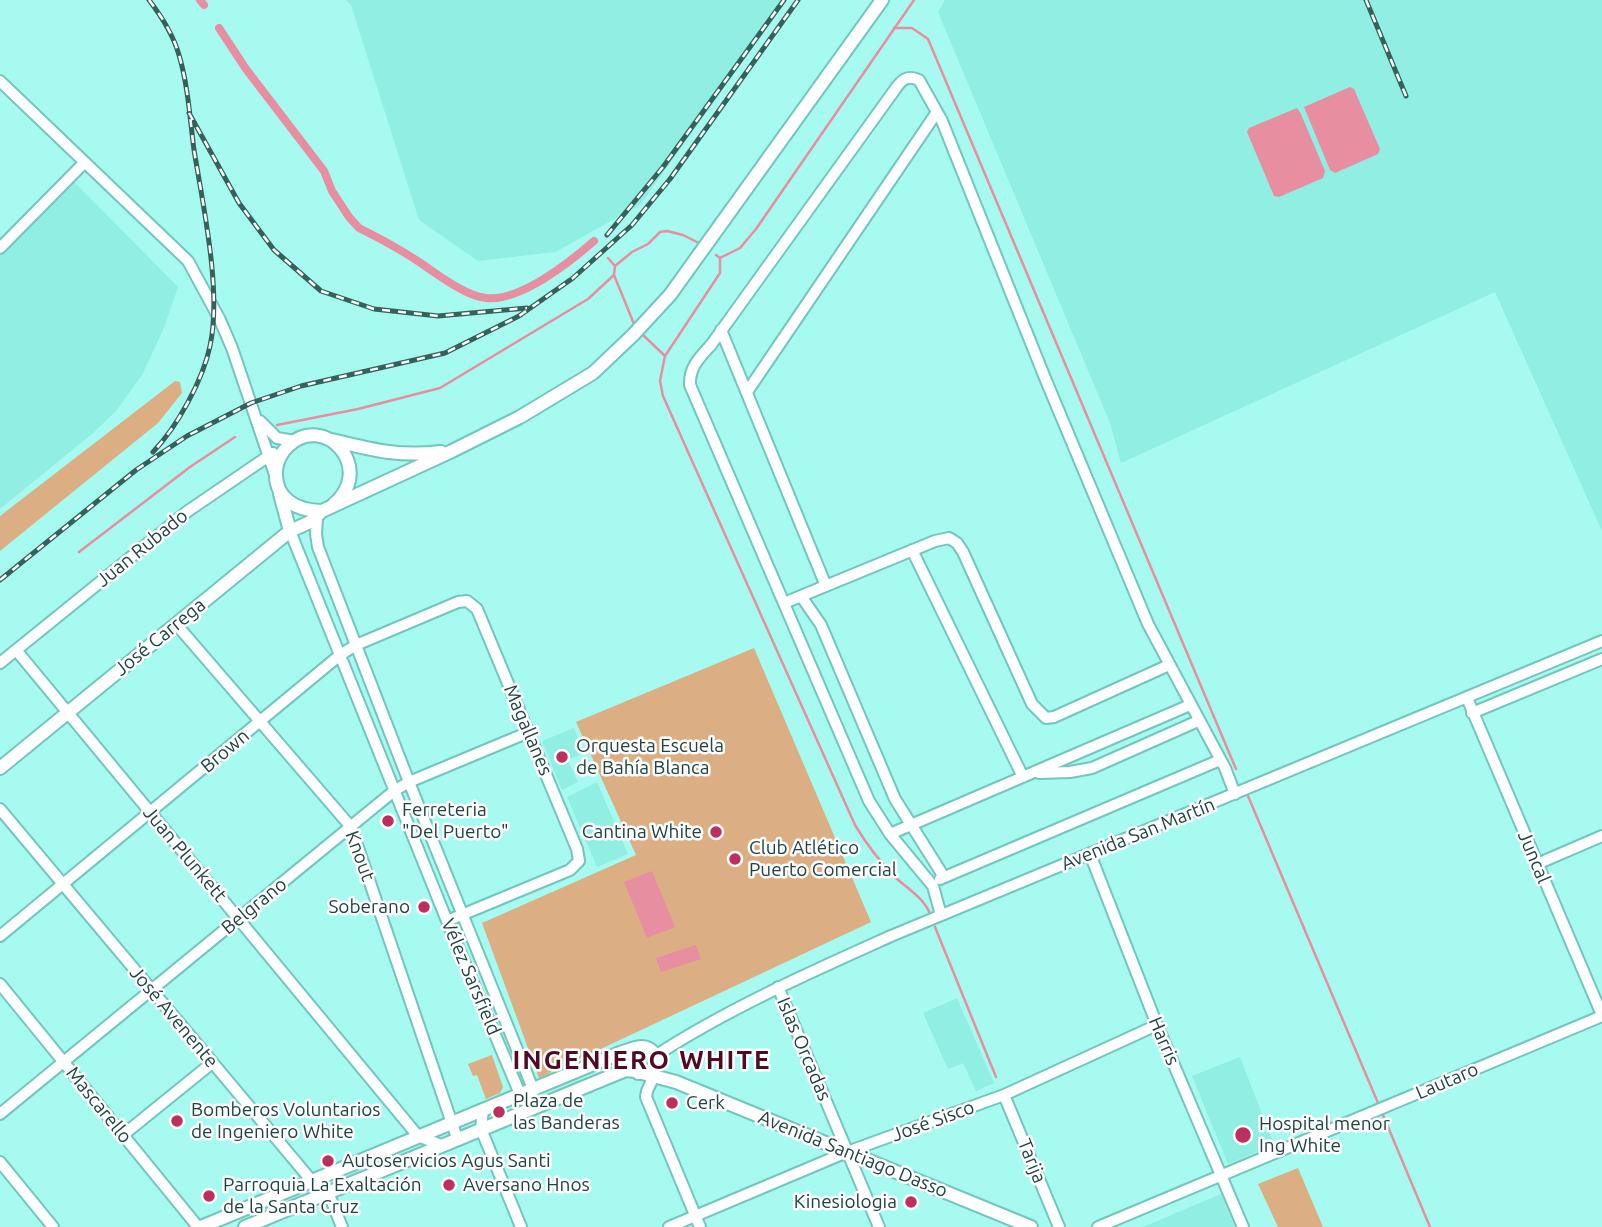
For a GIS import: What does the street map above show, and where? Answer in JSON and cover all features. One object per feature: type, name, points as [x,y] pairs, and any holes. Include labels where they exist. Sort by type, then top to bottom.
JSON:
[{"type":"main road","name":"José Carrega","points":[[0,768],[290,531],[520,417],[593,373],[634,335],[670,295],[882,0]]},
{"type":"main road","points":[[331,440],[346,456],[351,479],[347,490],[324,512],[296,507],[286,499],[277,483],[277,464],[282,453],[293,442],[310,436],[331,440],[383,453],[412,456],[452,451]]},
{"type":"main road","name":"Vélez Sarsfield","points":[[277,483],[290,531]]},
{"type":"main road","points":[[644,1073],[630,1065],[630,1057],[641,1048],[650,1050],[655,1058]]},
{"type":"main road","name":"Avenida San Martín","points":[[200,1227],[620,1053],[641,1048]]},
{"type":"main road","name":"Avenida San Martín","points":[[245,1227],[621,1072],[644,1073],[653,1069],[655,1058]]},
{"type":"main road","name":"Avenida Santiago Dasso","points":[[655,1058],[665,1073],[676,1082]]},
{"type":"main road","name":"Avenida Santiago Dasso","points":[[644,1073],[676,1082],[1031,1227]]},
{"type":"street","points":[[941,915],[931,883],[890,834],[869,801],[690,385],[692,369],[901,82],[912,77],[919,80],[937,112],[1130,582],[1235,794]]},
{"type":"street","points":[[0,81],[188,261],[220,320],[256,416],[277,483]]},
{"type":"street","points":[[747,392],[937,112]]},
{"type":"street","points":[[0,248],[84,163]]},
{"type":"street","points":[[721,330],[827,586]]},
{"type":"street","points":[[256,416],[277,438],[293,442]]},
{"type":"street","name":"Juan Rubado","points":[[0,663],[188,511],[293,442]]},
{"type":"street","name":"Vélez Sarsfield","points":[[324,512],[316,534],[318,547],[533,1089],[531,1108]]},
{"type":"street","name":"Vélez Sarsfield","points":[[290,531],[447,922],[520,1094],[531,1108]]},
{"type":"street","points":[[784,603],[912,550],[949,538],[957,543],[963,552],[1032,704],[1046,718],[1054,717],[1170,665]]},
{"type":"street","points":[[912,550],[1028,775]]},
{"type":"street","points":[[801,596],[821,625],[895,799],[944,877]]},
{"type":"street","name":"Brown","points":[[0,936],[340,655],[356,645],[458,602],[470,602]]},
{"type":"street","name":"Magallanes","points":[[463,915],[570,870],[579,861],[577,849],[529,732],[477,609],[470,602]]},
{"type":"street","name":"Knout","points":[[176,624],[351,827],[457,1138]]},
{"type":"street","name":"Avenida San Martín","points":[[655,1058],[680,1040],[778,987],[941,915],[1602,641]]},
{"type":"street","name":"Juan Plunkett","points":[[16,650],[418,1136],[441,1145]]},
{"type":"street","points":[[1472,713],[1601,661]]},
{"type":"street","name":"Juncal","points":[[1467,698],[1602,1016]]},
{"type":"street","points":[[890,834],[1191,705]]},
{"type":"street","points":[[1028,775],[1092,768],[1198,721]]},
{"type":"street","name":"Belgrano","points":[[0,1114],[394,790],[529,732]]},
{"type":"street","points":[[931,883],[1220,760]]},
{"type":"street","name":"José Avenente","points":[[0,809],[311,1180],[328,1192]]},
{"type":"street","points":[[1537,864],[1602,836]]},
{"type":"street","name":"Harris","points":[[1090,854],[1157,1025],[1244,1227]]},
{"type":"street","points":[[447,922],[463,915]]},
{"type":"street","name":"Mascarello","points":[[0,984],[200,1227]]},
{"type":"street","name":"Islas Orcadas","points":[[778,987],[879,1227]]},
{"type":"street","name":"Lautaro","points":[[1098,1227],[1602,1016]]},
{"type":"street","name":"José Sisco","points":[[669,1227],[697,1222],[848,1152],[1004,1095],[1157,1025]]},
{"type":"street","name":"Avenida San Martín","points":[[641,1048],[680,1040]]},
{"type":"street","points":[[123,1135],[212,1063]]},
{"type":"street","points":[[644,1073],[646,1097],[697,1222]]},
{"type":"street","name":"Tarija","points":[[1004,1095],[1059,1227]]},
{"type":"street","points":[[483,1109],[481,1129],[521,1227]]},
{"type":"street","points":[[0,1162],[53,1227]]},
{"type":"street","points":[[328,1192],[342,1227]]},
{"type":"shaded area","points":[[346,0],[787,0],[640,205],[555,252],[478,261],[419,220],[351,5]]},
{"type":"shaded area","points":[[945,0],[1602,0],[1602,531],[1495,292],[1121,463],[1110,423],[938,12]]},
{"type":"shaded area","points":[[1350,87],[1354,89],[1380,149],[1378,154],[1335,173],[1330,170],[1304,107]]},
{"type":"shaded area","points":[[1297,108],[1325,171],[1323,178],[1279,197],[1274,196],[1247,132],[1249,128]]},
{"type":"shaded area","points":[[73,181],[178,287],[164,328],[142,375],[116,411],[0,509],[0,255]]},
{"type":"shaded area","points":[[175,381],[180,382],[182,393],[158,423],[0,551],[0,516]]},
{"type":"shaded area","name":"Club Atlético Puerto Comercial","points":[[754,648],[871,922],[539,1078],[482,923],[636,855],[576,722]]},
{"type":"shaded area","name":"Orquesta Escuela de Bahía Blanca","points":[[574,728],[584,753],[568,760],[578,782],[562,790],[542,741]]},
{"type":"shaded area","points":[[597,782],[628,854],[597,867],[567,797]]},
{"type":"shaded area","points":[[652,871],[675,927],[647,938],[624,882]]},
{"type":"shaded area","points":[[696,945],[701,959],[661,972],[656,958]]},
{"type":"shaded area","points":[[957,998],[994,1083],[976,1091],[963,1063],[948,1069],[923,1013]]},
{"type":"shaded area","points":[[492,1055],[503,1087],[500,1093],[486,1099],[477,1075],[473,1076],[468,1064]]},
{"type":"shaded area","points":[[1240,1057],[1274,1145],[1228,1164],[1192,1076]]},
{"type":"shaded area","points":[[1298,1168],[1323,1227],[1278,1227],[1258,1184]]},
{"type":"shaded area","points":[[1221,1194],[1235,1227],[1143,1227]]},
{"type":"waterway","points":[[200,0],[204,5]]},
{"type":"waterway","points":[[720,258],[740,248],[756,229],[914,0]]},
{"type":"waterway","points":[[219,28],[246,69],[324,171],[332,191],[359,228],[402,251],[459,288],[486,298],[514,294],[544,279],[594,241]]},
{"type":"waterway","points":[[894,28],[912,28],[928,39],[1236,769]]},
{"type":"waterway","points":[[615,266],[632,252],[648,244],[660,232],[683,235],[699,243]]},
{"type":"waterway","points":[[716,255],[720,258],[720,273],[665,356],[660,381],[663,396],[855,825],[879,859],[920,898],[930,914]]},
{"type":"waterway","points":[[608,258],[615,266],[614,275],[634,324]]},
{"type":"waterway","points":[[277,425],[358,409],[440,388],[588,299],[614,275]]},
{"type":"waterway","points":[[643,335],[665,356]]},
{"type":"waterway","points":[[79,552],[190,467],[235,437]]},
{"type":"waterway","points":[[1248,796],[1378,1103]]},
{"type":"waterway","points":[[935,927],[996,1077]]},
{"type":"waterway","points":[[1383,1115],[1430,1227]]},
{"type":"railway","points":[[149,0],[163,19],[177,47],[182,66],[210,248],[214,300],[210,346],[202,373],[180,416],[153,452]]},
{"type":"railway","points":[[607,235],[663,167],[784,0]]},
{"type":"railway","points":[[0,580],[136,470],[187,436],[251,403],[301,386],[445,353],[519,316],[573,278],[632,225],[670,179],[798,0]]},
{"type":"railway","points":[[1366,0],[1406,96]]},
{"type":"railway","points":[[189,113],[239,203],[274,250],[321,291],[374,309],[438,316],[527,308]]},
{"type":"place","name":"Orquesta Escuela de Bahía Blanca","points":[[562,757]]},
{"type":"place","name":"Ferreteria \"Del Puerto\"","points":[[388,821]]},
{"type":"place","name":"Cantina White","points":[[716,832]]},
{"type":"place","name":"Club Atlético Puerto Comercial","points":[[735,859]]},
{"type":"place","name":"Soberano","points":[[424,907]]},
{"type":"place","name":"Cerk","points":[[672,1103]]},
{"type":"place","name":"Plaza de las Banderas","points":[[499,1112]]},
{"type":"place","name":"Bomberos Voluntarios de Ingeniero White","points":[[177,1121]]},
{"type":"place","name":"Hospital menor Ing White","points":[[1243,1135]]},
{"type":"place","name":"Autoservicios Agus Santi","points":[[328,1161]]},
{"type":"place","name":"Aversano Hnos","points":[[449,1185]]},
{"type":"place","name":"Parroquia La Exaltación de la Santa Cruz","points":[[209,1196]]},
{"type":"place","name":"Kinesiologia","points":[[911,1202]]},
{"type":"district","name":"INGENIERO WHITE","points":[[642,1060]]}]
